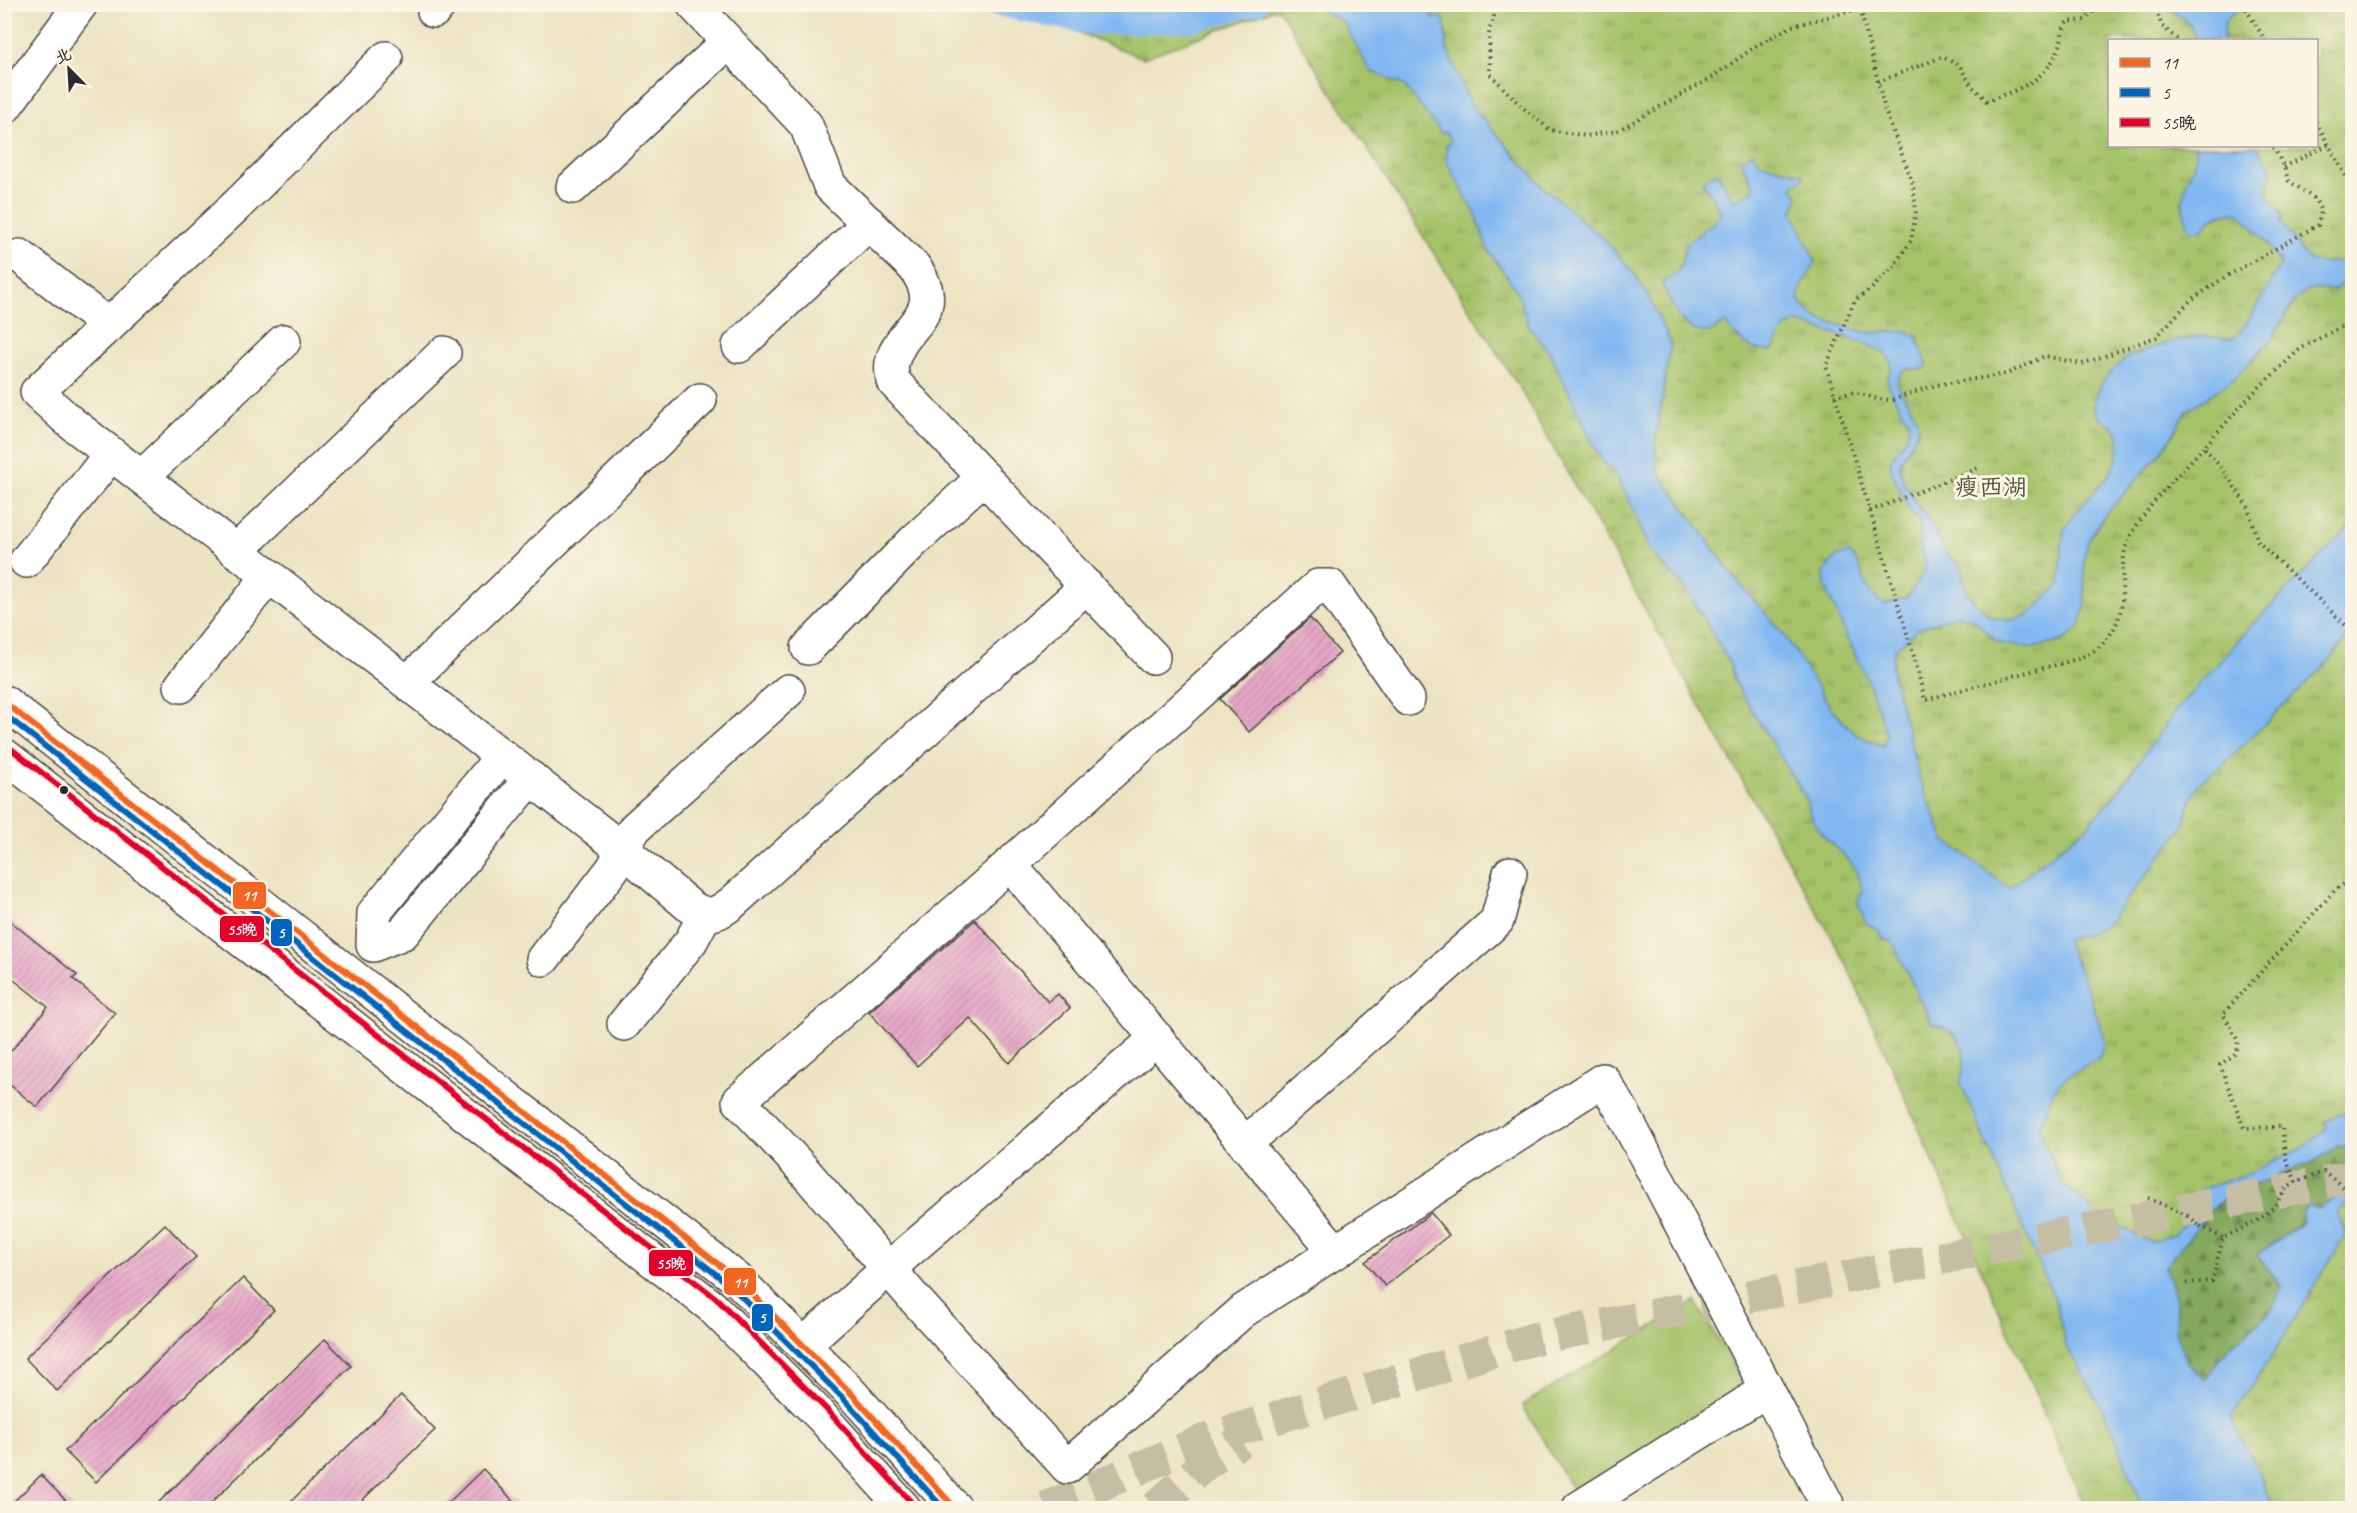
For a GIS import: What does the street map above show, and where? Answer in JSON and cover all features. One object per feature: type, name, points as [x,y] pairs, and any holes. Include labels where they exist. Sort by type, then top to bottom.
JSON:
[{"type":"main road","points":[[4,108],[81,4]]},
{"type":"main road","points":[[693,4],[806,124],[830,186],[915,268],[925,283],[927,299],[921,316],[900,346],[891,364],[893,381],[1153,657]]},
{"type":"main road","points":[[573,187],[728,42]]},
{"type":"main road","points":[[386,58],[237,206],[37,392],[111,454],[622,849],[692,908],[705,915],[718,913],[732,903],[1087,586]]},
{"type":"main road","points":[[738,346],[869,223]]},
{"type":"main road","points":[[20,256],[109,326]]},
{"type":"main road","points":[[142,477],[284,341]]},
{"type":"main road","points":[[236,551],[444,353]]},
{"type":"main road","points":[[408,682],[700,400]]},
{"type":"main road","points":[[26,561],[111,454]]},
{"type":"main road","points":[[808,648],[914,541],[984,477]]},
{"type":"main road","points":[[182,686],[269,576]]},
{"type":"main road","points":[[1408,699],[1330,586],[1318,586],[1010,864],[738,1101],[799,1165],[888,1269],[1067,1467],[1243,1311],[1603,1080],[1621,1109],[1828,1509]]},
{"type":"main road","points":[[543,960],[614,867],[635,828],[788,691]]},
{"type":"main road","points":[[4,702],[728,1272],[850,1392],[955,1509]]},
{"type":"main road","points":[[4,755],[711,1306],[822,1417],[904,1509]]},
{"type":"main road","points":[[502,756],[374,913],[373,945],[403,933],[531,778]]},
{"type":"main road","points":[[1010,864],[1335,1252]]},
{"type":"main road","points":[[1246,1143],[1497,921],[1510,873]]},
{"type":"main road","points":[[624,1024],[692,941],[705,915]]},
{"type":"main road","points":[[803,1345],[1157,1038]]},
{"type":"main road","points":[[1579,1509],[1767,1390]]},
{"type":"path","points":[[1498,4],[1489,31],[1490,74],[1520,105],[1550,130],[1586,136],[1617,131],[1711,78],[1756,46],[1792,26],[1859,7],[1885,110],[1913,184],[1916,211],[1911,241],[1893,267],[1872,288],[1855,300],[1826,366],[1913,653],[1925,700],[2068,661],[2098,649],[2113,632],[2122,610],[2125,560],[2130,537],[2161,494],[2253,394],[2300,349],[2352,321]]},
{"type":"path","points":[[1878,82],[1942,57],[1959,64],[1971,85],[1987,101],[2022,88],[2045,73],[2061,46],[2061,33],[2067,22],[2085,21],[2097,8],[2097,4]]},
{"type":"path","points":[[2154,4],[2162,26],[2177,39]]},
{"type":"path","points":[[2243,4],[2264,39]]},
{"type":"path","points":[[2318,126],[2352,187]]},
{"type":"path","points":[[2284,167],[2328,144]]},
{"type":"path","points":[[1834,396],[1855,392],[1877,399],[1892,400],[1936,385],[2007,374],[2045,356],[2082,364],[2156,337],[2191,300],[2224,277],[2318,225],[2321,211],[2315,200],[2289,181],[2274,147]]},
{"type":"path","points":[[2204,447],[2248,507],[2258,542],[2352,631]]},
{"type":"path","points":[[1870,512],[1978,468]]},
{"type":"path","points":[[2296,1182],[2284,1156],[2282,1127],[2244,1128],[2220,1065],[2236,1053],[2238,1041],[2223,1014],[2336,889],[2352,879]]},
{"type":"path","points":[[2187,1283],[2212,1281],[2223,1238],[2259,1220],[2274,1208],[2286,1189],[2296,1182],[2324,1172],[2352,1195]]},
{"type":"path","points":[[2148,1198],[2188,1216],[2200,1226],[2223,1238]]},
{"type":"green space","name":"瘦西湖","points":[[1009,5],[2352,5],[2352,1508],[2086,1508],[1845,961],[1517,384],[1278,8],[1143,58]]},
{"type":"green space","points":[[2337,1145],[2348,1147],[2352,1155],[2352,1176],[2328,1203],[2257,1255],[2281,1286],[2278,1297],[2274,1306],[2262,1320],[2227,1350],[2205,1380],[2187,1363],[2175,1330],[2176,1300],[2165,1267],[2211,1209],[2225,1198],[2302,1165],[2314,1163]]},
{"type":"green space","points":[[1695,1301],[1748,1389],[1575,1494],[1522,1405]]},
{"type":"water","name":"瘦西湖","points":[[1318,5],[1428,5],[1433,18],[1444,18],[1447,48],[1470,103],[1541,185],[1603,238],[1634,273],[1652,303],[1671,343],[1655,443],[1657,470],[1735,578],[1785,636],[1833,711],[1857,735],[1883,746],[1887,735],[1869,683],[1825,586],[1824,573],[1836,557],[1849,553],[1858,564],[1866,585],[1885,605],[1908,597],[1925,571],[1925,560],[1919,546],[1921,528],[1916,516],[1908,508],[1891,469],[1891,459],[1906,438],[1910,424],[1891,392],[1887,380],[1891,363],[1889,358],[1873,347],[1796,322],[1785,328],[1772,351],[1750,347],[1725,323],[1708,332],[1691,328],[1684,323],[1673,307],[1662,283],[1680,268],[1685,245],[1713,223],[1721,213],[1702,181],[1717,172],[1734,201],[1755,189],[1740,160],[1752,152],[1761,163],[1802,174],[1804,178],[1792,187],[1798,196],[1793,212],[1815,261],[1798,299],[1819,319],[1868,333],[1906,331],[1917,336],[1927,364],[1925,369],[1905,369],[1897,383],[1918,420],[1918,432],[1901,461],[1900,470],[1904,482],[1932,525],[1946,554],[1961,566],[1967,594],[1989,616],[2009,621],[2030,614],[2060,584],[2063,532],[2074,514],[2107,478],[2117,460],[2120,441],[2118,432],[2094,413],[2096,396],[2104,381],[2128,357],[2147,349],[2192,338],[2227,339],[2235,337],[2252,314],[2278,269],[2280,263],[2262,237],[2239,213],[2218,216],[2209,221],[2202,230],[2191,231],[2184,215],[2183,202],[2196,147],[2258,147],[2273,173],[2267,185],[2271,200],[2283,217],[2281,222],[2309,261],[2323,263],[2338,261],[2345,267],[2343,282],[2335,290],[2309,289],[2296,299],[2271,340],[2235,378],[2187,411],[2164,449],[2104,516],[2088,541],[2084,560],[2085,608],[2079,628],[2063,641],[2033,648],[2013,646],[1997,642],[1973,619],[1958,615],[1917,629],[1894,650],[1892,670],[1920,780],[1945,840],[2009,888],[2088,826],[2117,792],[2177,709],[2255,622],[2352,525],[2352,630],[2330,660],[2221,767],[2200,782],[2189,805],[2183,828],[2108,924],[2095,931],[2065,940],[2084,980],[2106,1043],[2098,1059],[2069,1075],[2054,1089],[2039,1130],[2063,1186],[2076,1194],[2096,1215],[2151,1242],[2174,1235],[2202,1204],[2202,1189],[2250,1173],[2300,1149],[2328,1127],[2324,1122],[2352,1108],[2352,1155],[2348,1147],[2337,1146],[2314,1163],[2302,1165],[2225,1198],[2211,1209],[2165,1267],[2176,1300],[2175,1330],[2187,1363],[2205,1380],[2227,1350],[2269,1313],[2278,1296],[2281,1285],[2257,1255],[2303,1223],[2302,1214],[2307,1206],[2319,1209],[2328,1203],[2352,1176],[2352,1198],[2338,1213],[2346,1234],[2272,1356],[2231,1417],[2274,1508],[2142,1508],[2111,1425],[2065,1343],[2057,1305],[1960,1082],[1964,1061],[1962,1045],[1952,1032],[1932,1024],[1892,941],[1884,939],[1877,929],[1867,924],[1857,902],[1863,891],[1858,873],[1814,823],[1807,800],[1735,683],[1730,664],[1687,590],[1651,552],[1631,504],[1615,474],[1601,460],[1551,355],[1529,326],[1517,291],[1487,248],[1476,215],[1447,162],[1446,145],[1451,142],[1446,132],[1441,133],[1404,85],[1370,71],[1344,23],[1322,12]]},
{"type":"water","points":[[2166,5],[2247,5],[2227,18],[2224,25],[2224,39],[2196,39],[2191,27]]},
{"type":"building","points":[[1310,618],[1340,653],[1249,732],[1220,699]]},
{"type":"building","points":[[4,916],[77,975],[73,979],[115,1013],[37,1107],[4,1080],[4,1059],[48,1007],[4,972]]},
{"type":"building","points":[[975,920],[1048,1002],[1058,994],[1070,1008],[1009,1063],[970,1018],[917,1066],[869,1012]]},
{"type":"building","points":[[1431,1213],[1449,1235],[1385,1286],[1365,1262]]},
{"type":"building","points":[[165,1224],[196,1257],[57,1391],[25,1358]]},
{"type":"building","points":[[243,1278],[274,1310],[96,1482],[65,1451]]},
{"type":"building","points":[[325,1339],[351,1366],[205,1509],[152,1509]]},
{"type":"building","points":[[401,1395],[435,1430],[353,1509],[283,1509]]},
{"type":"building","points":[[483,1469],[521,1509],[442,1509]]},
{"type":"building","points":[[41,1475],[74,1509],[6,1509]]},
{"type":"waterway","points":[[991,4],[1091,24],[1194,21],[1257,4]]},
{"type":"tunnel","points":[[1046,1508],[1210,1438],[1533,1339],[2352,1177]]},
{"type":"tunnel","points":[[1155,1508],[1205,1464],[1241,1441]]},
{"type":"transit line","name":"11","points":[[4,702],[737,1279],[850,1392],[955,1508]]},
{"type":"transit line","name":"5","points":[[4,714],[731,1286],[843,1398],[943,1508]]},
{"type":"transit line","name":"55晚","points":[[10,748],[717,1299],[828,1411],[911,1502]]}]
